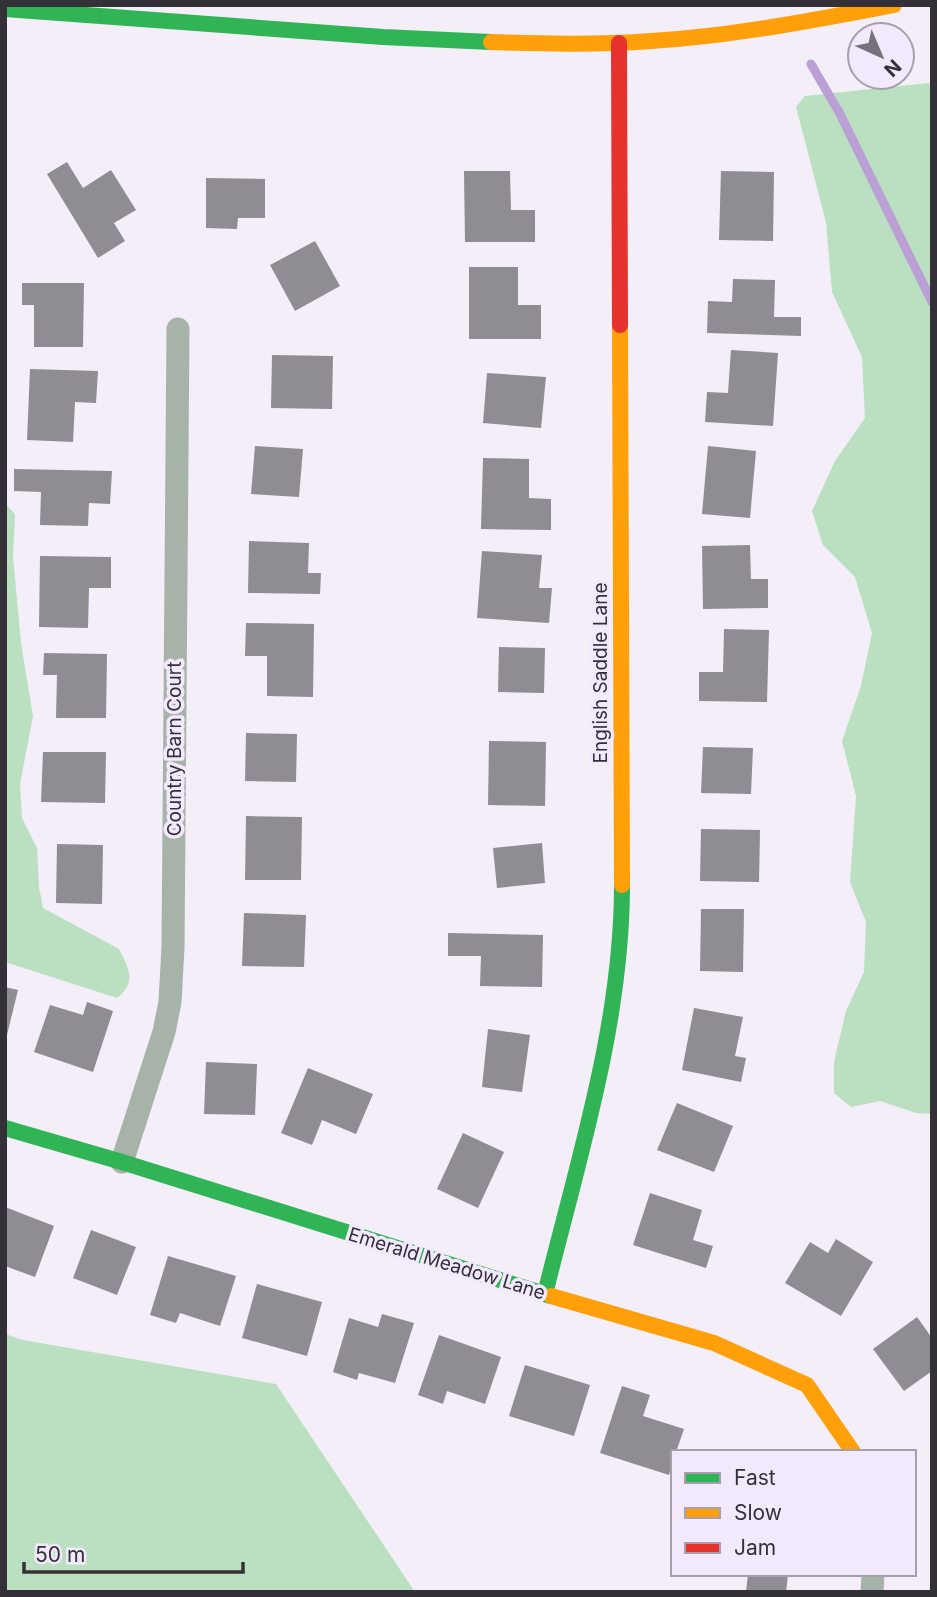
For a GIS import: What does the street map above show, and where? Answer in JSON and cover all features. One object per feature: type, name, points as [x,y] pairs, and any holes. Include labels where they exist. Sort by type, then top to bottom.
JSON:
[{"type":"street","points":[[5,9],[388,38],[520,44],[619,43],[699,37],[770,28],[894,5]]},
{"type":"street","name":"English Saddle Lane","points":[[545,1294],[614,1006],[622,911],[619,43]]},
{"type":"street","name":"Country Barn Court","points":[[122,1162],[151,1076],[170,1002],[173,947],[178,329]]},
{"type":"street","name":"Emerald Meadow Lane","points":[[5,1128],[545,1294],[714,1343],[807,1385],[852,1450]]},
{"type":"green space","points":[[929,83],[932,89],[932,1114],[916,1113],[880,1101],[851,1107],[834,1093],[834,1062],[846,1011],[864,972],[866,922],[850,882],[856,796],[842,741],[861,686],[872,633],[855,577],[823,545],[812,511],[835,461],[865,418],[862,357],[832,292],[826,222],[796,107],[805,96],[853,91],[916,91],[916,84]]},
{"type":"green space","points":[[5,503],[15,514],[13,557],[21,643],[33,716],[20,784],[22,818],[37,848],[43,908],[119,949],[128,969],[129,981],[117,998],[5,962]]},
{"type":"green space","points":[[5,1334],[23,1340],[276,1384],[415,1592],[5,1592]]},
{"type":"building","points":[[67,162],[83,188],[111,170],[136,210],[114,223],[125,241],[98,258],[47,174]]},
{"type":"building","points":[[464,171],[510,171],[511,210],[535,210],[535,242],[465,242]]},
{"type":"building","points":[[721,171],[774,172],[773,241],[719,240]]},
{"type":"building","points":[[206,178],[265,179],[265,218],[238,218],[237,229],[206,228]]},
{"type":"building","points":[[315,241],[340,286],[295,311],[270,265]]},
{"type":"building","points":[[469,267],[518,267],[518,305],[541,305],[541,339],[469,339]]},
{"type":"building","points":[[733,279],[775,280],[774,317],[801,317],[801,336],[707,333],[708,301],[732,302]]},
{"type":"building","points":[[22,283],[84,283],[83,347],[34,347],[34,305],[22,305]]},
{"type":"building","points":[[731,350],[778,353],[773,426],[705,422],[707,392],[728,393]]},
{"type":"building","points":[[272,355],[333,356],[332,409],[271,408]]},
{"type":"building","points":[[30,369],[98,371],[96,403],[75,402],[73,442],[27,440]]},
{"type":"building","points":[[487,373],[546,377],[541,428],[483,423]]},
{"type":"building","points":[[255,446],[303,449],[299,497],[251,494]]},
{"type":"building","points":[[708,446],[756,451],[750,518],[702,514]]},
{"type":"building","points":[[483,458],[529,459],[529,498],[551,499],[551,530],[481,529]]},
{"type":"building","points":[[14,469],[112,471],[110,504],[89,503],[88,526],[40,525],[41,492],[14,491]]},
{"type":"building","points":[[249,541],[309,543],[308,573],[321,573],[320,594],[248,593]]},
{"type":"building","points":[[750,545],[751,579],[768,579],[768,608],[703,609],[702,546]]},
{"type":"building","points":[[482,551],[542,555],[539,588],[552,588],[549,623],[477,618]]},
{"type":"building","points":[[40,556],[111,557],[111,588],[89,588],[88,628],[39,627]]},
{"type":"building","points":[[246,623],[314,624],[313,697],[267,696],[267,656],[245,656]]},
{"type":"building","points":[[724,629],[769,630],[767,702],[699,701],[699,672],[723,672]]},
{"type":"building","points":[[499,647],[545,648],[544,693],[498,692]]},
{"type":"building","points":[[44,653],[107,654],[106,718],[56,718],[57,675],[43,675]]},
{"type":"building","points":[[246,733],[297,734],[296,782],[245,781]]},
{"type":"building","points":[[489,741],[546,742],[545,806],[488,805]]},
{"type":"building","points":[[703,747],[753,748],[751,794],[701,793]]},
{"type":"building","points":[[43,752],[106,752],[105,803],[41,802]]},
{"type":"building","points":[[246,816],[302,817],[301,880],[245,880]]},
{"type":"building","points":[[701,829],[760,830],[759,882],[700,881]]},
{"type":"building","points":[[542,843],[545,883],[497,888],[493,848]]},
{"type":"building","points":[[57,844],[103,845],[102,904],[56,903]]},
{"type":"building","points":[[701,909],[744,909],[743,972],[700,971]]},
{"type":"building","points":[[244,913],[306,915],[304,967],[242,966]]},
{"type":"building","points":[[448,933],[543,935],[542,987],[480,986],[481,956],[448,956]]},
{"type":"building","points":[[5,987],[18,990],[6,1039],[5,1039]]},
{"type":"building","points":[[87,1002],[113,1011],[93,1072],[34,1052],[50,1005],[83,1015]]},
{"type":"building","points":[[694,1008],[743,1017],[735,1056],[746,1058],[741,1082],[682,1070]]},
{"type":"building","points":[[488,1029],[530,1035],[522,1092],[482,1087]]},
{"type":"building","points":[[206,1062],[257,1064],[255,1115],[204,1114]]},
{"type":"building","points":[[308,1068],[373,1094],[356,1134],[322,1120],[312,1145],[281,1133]]},
{"type":"building","points":[[677,1103],[733,1126],[714,1172],[657,1150]]},
{"type":"building","points":[[463,1133],[504,1152],[478,1208],[437,1189]]},
{"type":"building","points":[[650,1193],[702,1210],[693,1240],[713,1246],[706,1268],[633,1245]]},
{"type":"building","points":[[5,1207],[54,1226],[35,1277],[5,1266]]},
{"type":"building","points":[[91,1230],[136,1247],[117,1295],[73,1278]]},
{"type":"building","points":[[836,1239],[873,1262],[841,1316],[785,1283],[810,1242],[828,1253]]},
{"type":"building","points":[[168,1256],[236,1276],[220,1326],[180,1313],[176,1323],[150,1315]]},
{"type":"building","points":[[257,1284],[322,1302],[307,1356],[242,1338]]},
{"type":"building","points":[[382,1314],[414,1323],[395,1383],[359,1373],[357,1380],[333,1372],[349,1318],[378,1327]]},
{"type":"building","points":[[917,1317],[932,1338],[932,1371],[904,1391],[873,1349]]},
{"type":"building","points":[[439,1335],[501,1357],[485,1404],[447,1391],[443,1404],[418,1395]]},
{"type":"building","points":[[525,1365],[590,1385],[574,1436],[509,1416]]},
{"type":"building","points":[[622,1386],[650,1395],[643,1416],[684,1429],[677,1450],[671,1450],[669,1475],[600,1453]]},
{"type":"building","points":[[748,1576],[788,1576],[786,1592],[746,1592]]},
{"type":"waterway","points":[[811,64],[840,114],[932,302]]},
{"type":"traffic: fast","points":[[5,9],[383,37],[491,42]]},
{"type":"traffic: fast","points":[[545,1294],[584,1142],[606,1040],[615,989],[622,885]]},
{"type":"traffic: fast","points":[[5,1128],[551,1296]]},
{"type":"traffic: slow","points":[[491,42],[591,44],[682,39],[773,27],[894,5]]},
{"type":"traffic: slow","points":[[620,325],[622,885]]},
{"type":"traffic: slow","points":[[551,1296],[714,1343],[807,1385],[852,1450]]},
{"type":"traffic: jam","points":[[619,43],[620,325]]}]
